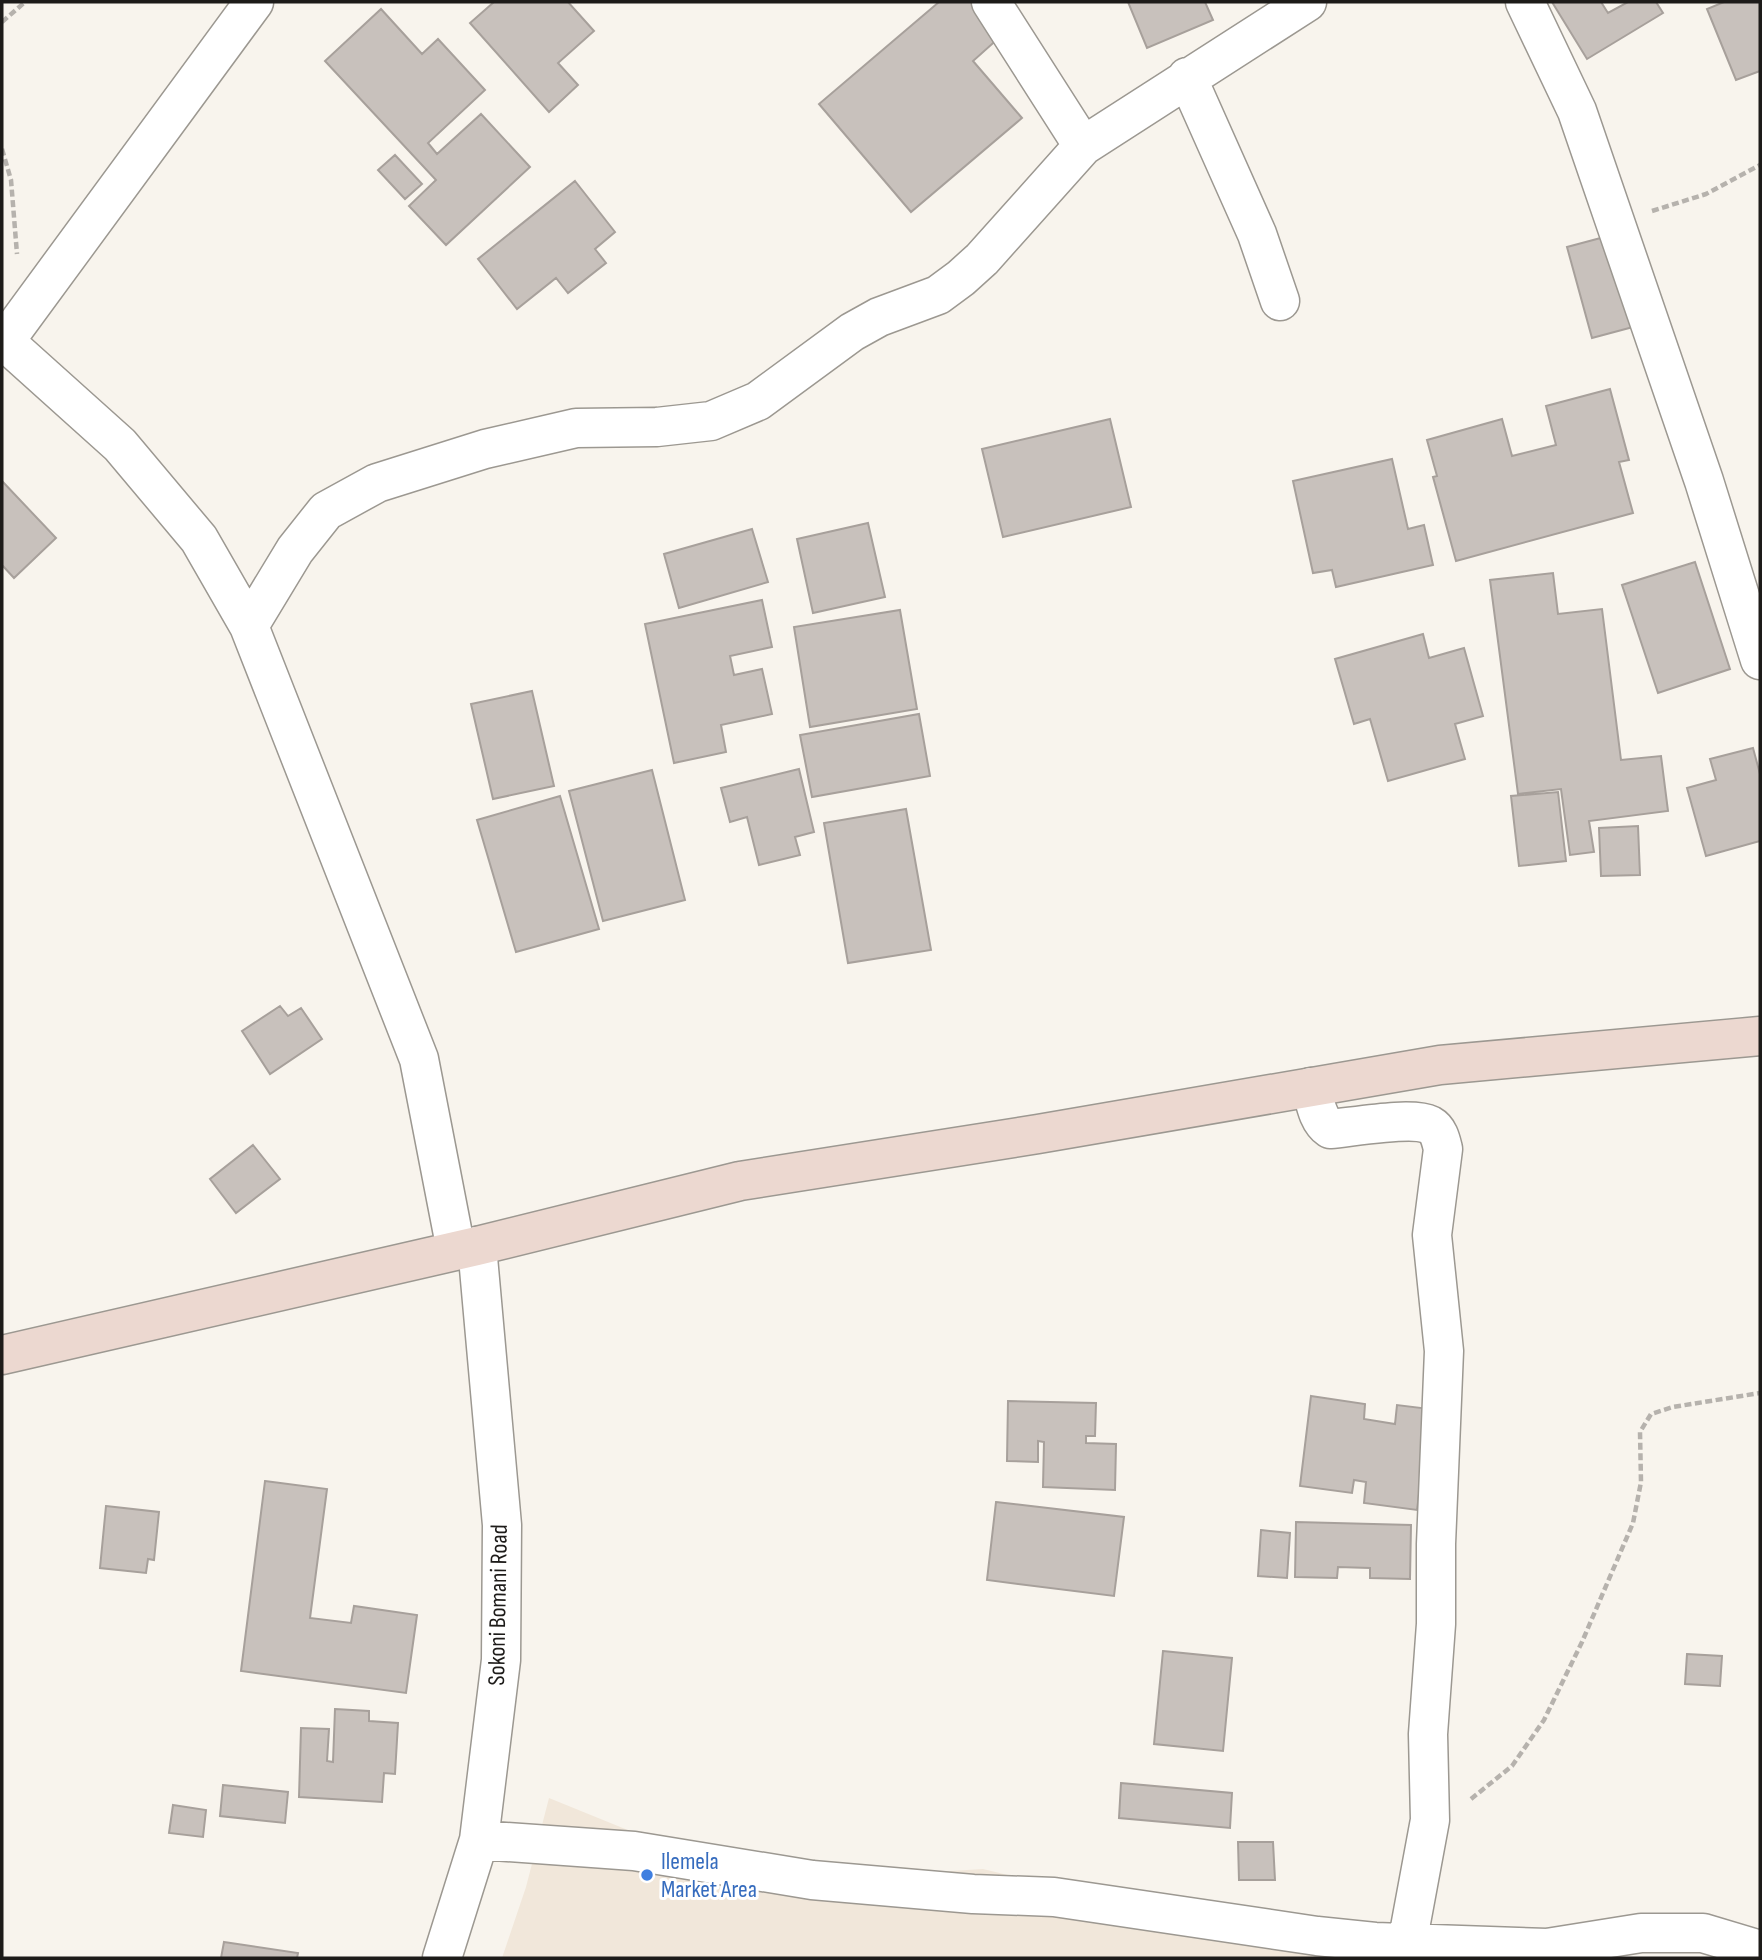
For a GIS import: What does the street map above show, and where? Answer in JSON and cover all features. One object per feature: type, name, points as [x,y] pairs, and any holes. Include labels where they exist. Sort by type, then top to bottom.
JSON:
[{"type":"main road","points":[[2,1355],[467,1248],[740,1181],[1038,1134],[1440,1065],[1760,1036]]},
{"type":"street","points":[[991,2],[1083,146]]},
{"type":"street","points":[[249,626],[295,550],[326,511],[377,483],[485,449],[576,428],[657,427],[711,421],[758,401],[852,332],[879,317],[938,295],[982,259],[1083,146],[1307,2]]},
{"type":"street","points":[[1525,2],[1577,111],[1704,481],[1760,660]]},
{"type":"street","points":[[3,340],[252,3]]},
{"type":"street","points":[[1187,77],[1257,234],[1280,301]]},
{"type":"street","name":"Sokoni Bomani Road","points":[[3,340],[120,445],[198,539],[249,626],[419,1059],[467,1248],[502,1525],[501,1660],[479,1840],[442,1958]]},
{"type":"street","points":[[1311,1087],[1323,1125],[1330,1129],[1415,1121],[1433,1126],[1443,1149],[1432,1235],[1444,1350],[1436,1544],[1436,1624],[1428,1734],[1430,1820],[1395,1948]]},
{"type":"street","points":[[479,1840],[634,1851],[813,1880],[973,1894],[1054,1897],[1395,1948],[1547,1948],[1641,1933],[1703,1933],[1760,1950]]},
{"type":"path","points":[[2,22],[25,2]]},
{"type":"path","points":[[2,149],[11,180],[17,259],[30,306]]},
{"type":"path","points":[[1615,219],[1663,208],[1706,194],[1760,165]]},
{"type":"path","points":[[1430,1820],[1478,1796],[1512,1766],[1544,1720],[1582,1642],[1633,1523],[1641,1482],[1640,1432],[1651,1413],[1760,1393]]},
{"type":"shaded area","name":"Ilemela Market Area","points":[[549,1798],[699,1859],[789,1881],[983,1869],[1350,1958],[502,1958],[526,1887]]},
{"type":"building","points":[[494,2],[568,2],[594,31],[558,63],[578,85],[549,112],[470,23]]},
{"type":"building","points":[[939,2],[972,2],[1001,36],[973,61],[1022,118],[911,212],[819,104]]},
{"type":"building","points":[[1128,2],[1205,2],[1213,20],[1147,48]]},
{"type":"building","points":[[1552,2],[1601,2],[1608,13],[1628,2],[1656,2],[1663,13],[1587,59]]},
{"type":"building","points":[[1724,2],[1760,2],[1760,71],[1736,80],[1707,9]]},
{"type":"building","points":[[381,9],[422,54],[438,39],[485,90],[428,143],[437,154],[481,114],[530,167],[446,245],[409,206],[436,180],[325,61]]},
{"type":"building","points":[[395,155],[422,184],[405,199],[378,170]]},
{"type":"building","points":[[575,181],[615,232],[595,249],[606,263],[568,293],[556,278],[517,309],[478,259]]},
{"type":"building","points":[[1608,236],[1633,327],[1592,338],[1567,247]]},
{"type":"building","points":[[1610,389],[1629,460],[1619,462],[1633,513],[1456,561],[1433,477],[1437,476],[1427,440],[1502,419],[1512,456],[1556,445],[1546,406]]},
{"type":"building","points":[[1110,419],[1131,507],[1003,537],[982,449]]},
{"type":"building","points":[[1392,459],[1408,529],[1424,525],[1433,565],[1336,587],[1332,570],[1313,573],[1293,481]]},
{"type":"building","points":[[2,481],[56,538],[14,578],[2,565]]},
{"type":"building","points":[[868,523],[885,597],[813,613],[797,539]]},
{"type":"building","points":[[752,529],[768,582],[679,608],[664,554]]},
{"type":"building","points":[[1695,562],[1730,669],[1658,693],[1622,585]]},
{"type":"building","points":[[1553,573],[1558,614],[1602,609],[1621,760],[1661,756],[1668,811],[1589,821],[1594,852],[1570,855],[1561,789],[1518,794],[1490,580]]},
{"type":"building","points":[[762,600],[772,647],[730,656],[734,675],[762,669],[772,714],[721,725],[726,752],[674,763],[645,624]]},
{"type":"building","points":[[900,610],[917,709],[810,727],[794,627]]},
{"type":"building","points":[[1423,634],[1429,658],[1464,648],[1483,716],[1455,724],[1465,759],[1388,781],[1370,719],[1354,724],[1335,659]]},
{"type":"building","points":[[532,691],[554,786],[493,799],[471,704]]},
{"type":"building","points":[[919,714],[930,776],[812,797],[800,735]]},
{"type":"building","points":[[1753,748],[1760,774],[1760,841],[1706,856],[1687,788],[1716,780],[1710,759]]},
{"type":"building","points":[[799,769],[814,832],[795,837],[800,855],[759,865],[747,817],[730,822],[721,788]]},
{"type":"building","points":[[652,770],[685,900],[603,921],[569,791]]},
{"type":"building","points":[[1558,792],[1566,861],[1519,866],[1511,796]]},
{"type":"building","points":[[560,796],[599,929],[516,952],[477,820]]},
{"type":"building","points":[[906,809],[931,950],[848,963],[824,823]]},
{"type":"building","points":[[1638,826],[1640,875],[1601,876],[1599,828]]},
{"type":"building","points":[[280,1006],[288,1016],[301,1008],[322,1039],[270,1074],[242,1031]]},
{"type":"building","points":[[253,1145],[280,1179],[236,1213],[210,1179]]},
{"type":"building","points":[[1311,1396],[1365,1404],[1364,1419],[1395,1424],[1397,1405],[1430,1409],[1417,1510],[1364,1503],[1366,1482],[1354,1480],[1352,1493],[1300,1486]]},
{"type":"building","points":[[1008,1401],[1096,1403],[1095,1436],[1086,1436],[1086,1443],[1116,1444],[1115,1490],[1043,1487],[1044,1442],[1038,1441],[1038,1462],[1007,1461]]},
{"type":"building","points":[[265,1481],[327,1489],[310,1618],[351,1623],[354,1606],[417,1615],[406,1693],[241,1671]]},
{"type":"building","points":[[996,1502],[1124,1517],[1114,1596],[987,1580]]},
{"type":"building","points":[[106,1506],[159,1512],[154,1560],[148,1559],[146,1573],[100,1568]]},
{"type":"building","points":[[1296,1522],[1411,1525],[1410,1579],[1370,1578],[1370,1568],[1338,1567],[1337,1578],[1295,1577]]},
{"type":"building","points":[[1261,1530],[1290,1533],[1287,1578],[1258,1576]]},
{"type":"building","points":[[1163,1651],[1232,1658],[1223,1751],[1154,1744]]},
{"type":"building","points":[[1687,1654],[1722,1656],[1720,1686],[1685,1684]]},
{"type":"building","points":[[335,1709],[369,1711],[369,1721],[398,1723],[395,1774],[384,1773],[382,1802],[299,1797],[301,1728],[329,1729],[327,1761],[333,1762]]},
{"type":"building","points":[[1121,1783],[1232,1793],[1230,1828],[1119,1818]]},
{"type":"building","points":[[223,1785],[288,1792],[285,1823],[220,1816]]},
{"type":"building","points":[[173,1805],[206,1810],[203,1837],[169,1833]]},
{"type":"building","points":[[1238,1842],[1273,1842],[1275,1880],[1239,1880]]},
{"type":"building","points":[[224,1942],[298,1953],[297,1958],[221,1958]]},
{"type":"place","name":"Ilemela Market Area","points":[[647,1875]]}]
